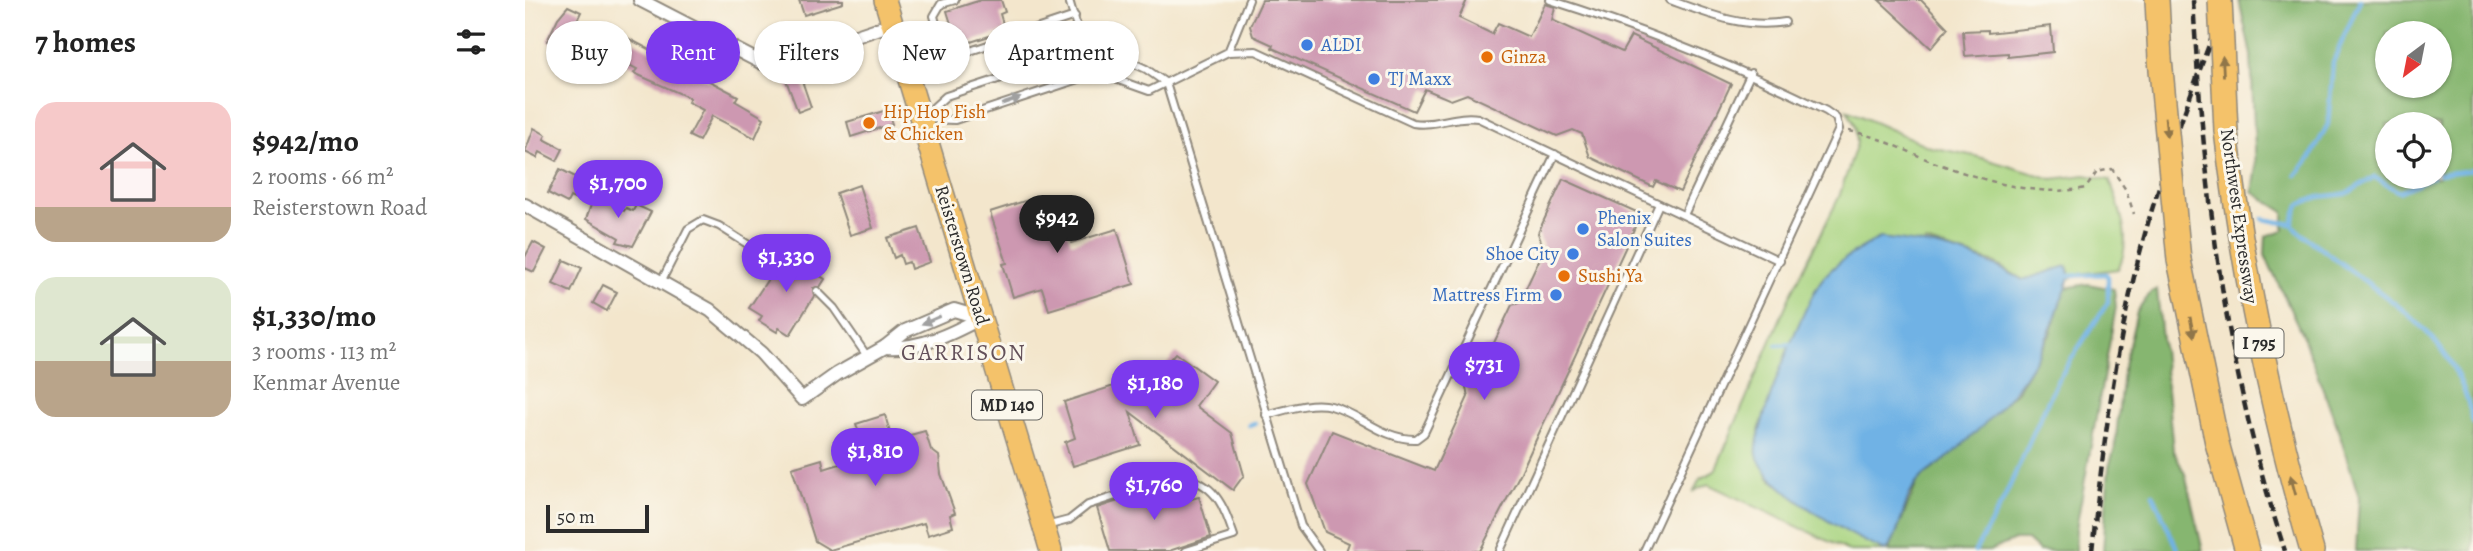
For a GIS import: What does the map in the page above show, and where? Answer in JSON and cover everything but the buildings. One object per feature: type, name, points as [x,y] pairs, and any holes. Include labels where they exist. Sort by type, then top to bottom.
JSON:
[{"type":"highway","points":[[2157,0],[2179,260],[2217,443],[2247,551]]},
{"type":"highway","name":"Northwest Expressway","points":[[2220,0],[2226,131],[2241,254],[2278,428],[2312,551]]},
{"type":"main road","name":"Reisterstown Road","points":[[885,0],[891,21]]},
{"type":"main road","name":"Reisterstown Road","points":[[910,84],[1051,551]]},
{"type":"street","points":[[640,0],[762,63],[787,59],[878,29]]},
{"type":"street","points":[[525,205],[662,280],[735,328],[802,399],[885,347],[905,331],[954,310],[981,318]]},
{"type":"street","points":[[885,347],[906,349],[959,330],[981,318]]},
{"type":"lane","points":[[955,0],[941,5],[934,16],[946,59],[1075,16]]},
{"type":"lane","points":[[1069,0],[1076,21]]},
{"type":"lane","points":[[1228,52],[1249,0]]},
{"type":"lane","points":[[1550,0],[1632,26],[1751,73],[1826,111],[1836,118],[1839,129],[1644,551]]},
{"type":"lane","points":[[1670,0],[1741,24],[1763,26],[1785,22]]},
{"type":"lane","points":[[1131,84],[1149,91],[1228,52],[1241,49],[1263,52],[1413,122],[1435,125],[1469,116],[1478,118],[1780,261]]},
{"type":"lane","points":[[1139,66],[1166,83],[1301,526],[1319,551]]},
{"type":"lane","points":[[1684,215],[1751,73]]},
{"type":"lane","points":[[921,119],[946,96],[984,84]]},
{"type":"lane","points":[[921,119],[955,120],[1064,84]]},
{"type":"lane","points":[[1266,415],[1321,405],[1346,412],[1394,436],[1416,439],[1424,433],[1555,155]]},
{"type":"lane","points":[[1500,551],[1659,204]]},
{"type":"lane","points":[[662,280],[688,229],[703,220],[719,226],[773,261]]},
{"type":"lane","points":[[817,291],[834,308],[867,356]]},
{"type":"lane","points":[[1044,527],[1069,520],[1088,505],[1168,477],[1188,477],[1213,492],[1222,501],[1234,536],[1186,551]]},
{"type":"path","points":[[1839,129],[1890,142],[1930,160],[2008,186],[2065,192],[2085,188],[2097,172],[2112,169],[2126,190],[2134,214]]},
{"type":"green space","points":[[2239,0],[2473,0],[2473,551],[2356,551],[2359,497],[2336,423],[2301,332],[2265,255],[2266,236],[2284,230],[2284,212],[2253,192],[2256,173],[2251,55]]},
{"type":"green space","points":[[1847,110],[1930,147],[1975,156],[2052,179],[2086,175],[2110,180],[2125,236],[2118,269],[2078,274],[2071,278],[2067,266],[2024,280],[1992,262],[1926,242],[1793,338],[1759,430],[1768,477],[1805,505],[1886,551],[1849,551],[1708,484],[1694,491],[1700,479],[1715,471],[1790,296],[1839,197],[1857,143],[1855,125]]},
{"type":"green space","points":[[2088,284],[2114,289],[2116,307],[2076,529],[2075,551],[2039,551],[2027,540],[2015,540],[1989,551],[1889,551],[1918,480],[1946,459],[2016,392],[2050,335],[2065,288]]},
{"type":"green space","points":[[2157,289],[2173,450],[2185,474],[2203,551],[2103,551],[2109,467],[2115,447],[2123,370],[2137,312],[2151,292]]},
{"type":"water","points":[[1880,238],[1954,251],[1989,263],[2023,280],[2067,266],[2069,276],[2050,330],[2028,372],[1983,426],[1923,476],[1914,487],[1896,534],[1886,551],[1833,524],[1793,497],[1776,483],[1757,455],[1757,442],[1771,394],[1816,289],[1836,265]]},
{"type":"waterway","points":[[2296,175],[2311,157],[2328,124],[2333,62],[2360,0]]},
{"type":"waterway","points":[[2452,172],[2473,170]]},
{"type":"waterway","points":[[2375,178],[2346,194],[2318,197],[2299,205],[2292,224],[2304,236],[2397,305],[2437,343],[2465,392],[2473,423]]},
{"type":"waterway","points":[[2394,189],[2399,192],[2406,189]]},
{"type":"waterway","points":[[2263,219],[2292,224]]},
{"type":"waterway","points":[[1975,551],[2002,503],[2056,383],[2108,302],[2106,274],[2065,276]]},
{"type":"waterway","points":[[1776,345],[1797,344]]},
{"type":"waterway","points":[[1249,425],[1255,423]]},
{"type":"waterway","points":[[2153,494],[2178,551]]},
{"type":"railway","points":[[2193,0],[2211,210],[2232,346],[2264,482],[2285,551]]},
{"type":"railway","points":[[2092,551],[2113,382],[2129,298],[2167,161],[2226,0]]},
{"type":"place","name":"ALDI","points":[[1307,45]]},
{"type":"place","name":"Ginza","points":[[1487,57]]},
{"type":"place","name":"TJ Maxx","points":[[1374,79]]},
{"type":"place","name":"Hip Hop Fish & Chicken","points":[[869,123]]},
{"type":"place","name":"Phenix Salon Suites","points":[[1583,229]]},
{"type":"place","name":"Shoe City","points":[[1573,254]]},
{"type":"place","name":"Sushi Ya","points":[[1564,276]]},
{"type":"place","name":"Mattress Firm","points":[[1556,295]]},
{"type":"district","name":"GARRISON","points":[[964,352]]}]
